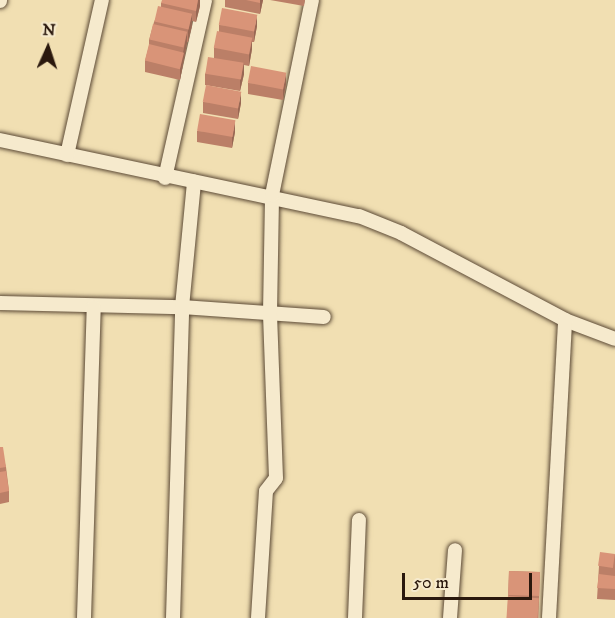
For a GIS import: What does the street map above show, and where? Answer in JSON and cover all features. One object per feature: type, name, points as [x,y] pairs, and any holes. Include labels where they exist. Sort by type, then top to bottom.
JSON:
[{"type":"street","points":[[67,155],[102,0]]},
{"type":"street","points":[[165,178],[205,0]]},
{"type":"street","points":[[258,618],[266,491],[276,478],[270,313],[272,195],[312,0]]},
{"type":"street","points":[[0,140],[165,178],[272,195],[359,216],[401,233],[565,320],[615,339]]},
{"type":"street","points":[[173,618],[182,307],[194,182]]},
{"type":"street","points":[[0,303],[94,307],[182,307],[324,317]]},
{"type":"street","points":[[84,618],[94,307]]},
{"type":"street","points":[[549,618],[565,320]]},
{"type":"street","points":[[356,618],[359,520]]},
{"type":"street","points":[[450,618],[455,550]]},
{"type":"building","points":[[162,0],[198,0],[196,11],[161,3]]},
{"type":"building","points":[[158,6],[192,14],[189,29],[154,22]]},
{"type":"building","points":[[222,8],[257,15],[254,32],[219,25]]},
{"type":"building","points":[[153,24],[187,32],[184,47],[149,40]]},
{"type":"building","points":[[217,31],[252,38],[249,55],[214,48]]},
{"type":"building","points":[[149,44],[184,53],[180,69],[145,60]]},
{"type":"building","points":[[208,57],[244,63],[241,79],[205,74]]},
{"type":"building","points":[[251,66],[286,73],[283,90],[248,83]]},
{"type":"building","points":[[206,85],[241,92],[238,109],[203,102]]},
{"type":"building","points":[[200,114],[235,120],[233,137],[197,131]]},
{"type":"building","points":[[0,447],[3,447],[6,467],[0,468]]},
{"type":"building","points":[[6,471],[9,491],[0,493],[0,472]]},
{"type":"building","points":[[600,552],[615,554],[613,568],[598,566]]},
{"type":"building","points":[[509,571],[540,572],[539,596],[508,595]]},
{"type":"building","points":[[599,574],[615,576],[615,589],[597,588]]},
{"type":"building","points":[[508,596],[539,598],[538,618],[506,618]]}]
